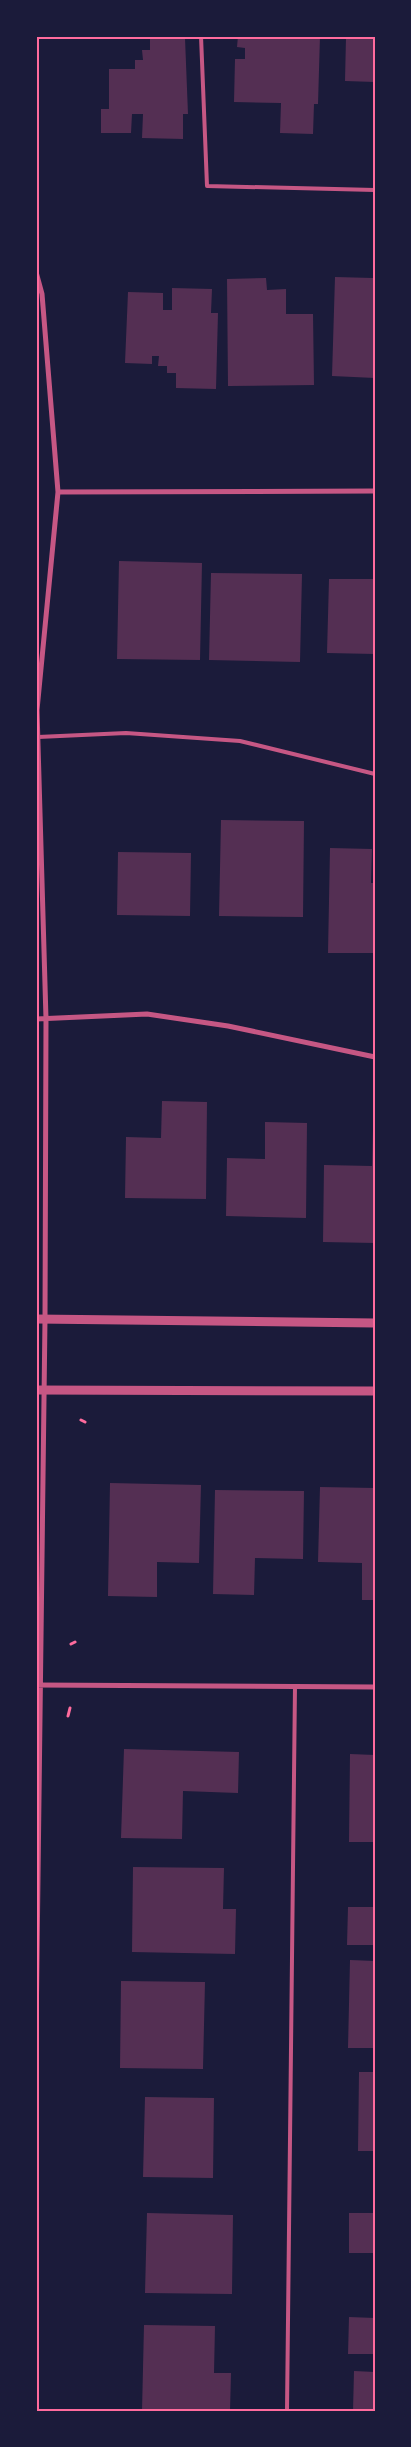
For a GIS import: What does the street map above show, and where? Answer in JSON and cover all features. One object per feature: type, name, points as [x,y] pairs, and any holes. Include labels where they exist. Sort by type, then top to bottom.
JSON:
[{"type":"street","points":[[36,2036],[40,1319],[46,1019],[37,710],[58,492],[42,294],[37,276]]},
{"type":"street","points":[[58,492],[375,490]]},
{"type":"street","points":[[36,1019],[147,1014],[228,1026],[375,1057]]},
{"type":"street","points":[[40,1319],[375,1323]]},
{"type":"street","points":[[40,1390],[375,1391]]},
{"type":"street","points":[[38,1685],[375,1687]]},
{"type":"lane","points":[[201,36],[206,186],[375,190]]},
{"type":"lane","points":[[38,737],[126,733],[240,741],[375,774]]},
{"type":"lane","points":[[287,2411],[295,1686]]},
{"type":"path","points":[[68,1716],[70,1708]]},
{"type":"building","points":[[238,36],[320,36],[318,104],[314,104],[313,134],[280,133],[281,103],[234,102],[235,59],[245,59],[245,48],[237,47]]},
{"type":"building","points":[[346,37],[375,37],[375,82],[345,81]]},
{"type":"building","points":[[150,38],[185,38],[188,114],[183,114],[183,139],[142,138],[143,114],[132,114],[131,133],[101,133],[101,109],[109,109],[109,69],[135,69],[135,60],[143,60],[142,50],[150,50]]},
{"type":"building","points":[[335,277],[373,278],[375,378],[332,376]]},
{"type":"building","points":[[266,278],[267,290],[286,289],[286,314],[313,314],[314,385],[228,386],[227,279]]},
{"type":"building","points":[[172,288],[212,289],[211,313],[218,313],[216,389],[176,388],[176,373],[167,373],[167,366],[158,366],[159,356],[152,356],[152,364],[125,363],[128,292],[163,293],[163,310],[172,310]]},
{"type":"building","points":[[119,561],[202,563],[200,660],[117,659]]},
{"type":"building","points":[[211,573],[302,574],[300,662],[209,660]]},
{"type":"building","points":[[329,579],[375,579],[375,654],[327,653]]},
{"type":"building","points":[[221,820],[304,821],[303,917],[219,916]]},
{"type":"building","points":[[330,848],[372,849],[371,883],[375,883],[375,953],[328,953]]},
{"type":"building","points":[[118,852],[191,853],[190,916],[117,915]]},
{"type":"building","points":[[162,1101],[207,1102],[206,1199],[125,1198],[126,1137],[161,1138]]},
{"type":"building","points":[[265,1122],[307,1123],[306,1218],[226,1216],[227,1158],[265,1159]]},
{"type":"building","points":[[373,1130],[375,1130],[375,1243],[323,1242],[324,1165],[372,1166]]},
{"type":"building","points":[[110,1483],[201,1485],[199,1563],[157,1562],[157,1597],[108,1596]]},
{"type":"building","points":[[320,1487],[375,1488],[375,1600],[362,1600],[362,1563],[318,1562]]},
{"type":"building","points":[[215,1490],[304,1491],[303,1559],[255,1558],[254,1595],[213,1594]]},
{"type":"building","points":[[124,1749],[239,1752],[238,1793],[183,1791],[182,1839],[121,1838]]},
{"type":"building","points":[[350,1754],[375,1755],[375,1842],[349,1842]]},
{"type":"building","points":[[133,1867],[224,1868],[223,1909],[236,1909],[235,1954],[132,1952]]},
{"type":"building","points":[[348,1907],[375,1907],[375,1945],[347,1945]]},
{"type":"building","points":[[350,1960],[375,1961],[375,2048],[348,2048]]},
{"type":"building","points":[[121,1981],[205,1982],[203,2069],[120,2068]]},
{"type":"building","points":[[359,2072],[375,2072],[375,2151],[358,2151]]},
{"type":"building","points":[[145,2097],[214,2098],[213,2178],[143,2177]]},
{"type":"building","points":[[147,2213],[233,2215],[232,2294],[145,2293]]},
{"type":"building","points":[[349,2213],[375,2213],[375,2253],[349,2253]]},
{"type":"building","points":[[349,2317],[375,2318],[375,2354],[348,2354]]},
{"type":"building","points":[[144,2325],[215,2326],[214,2373],[231,2373],[230,2411],[142,2411]]},
{"type":"building","points":[[354,2371],[375,2372],[375,2411],[353,2411]]}]
